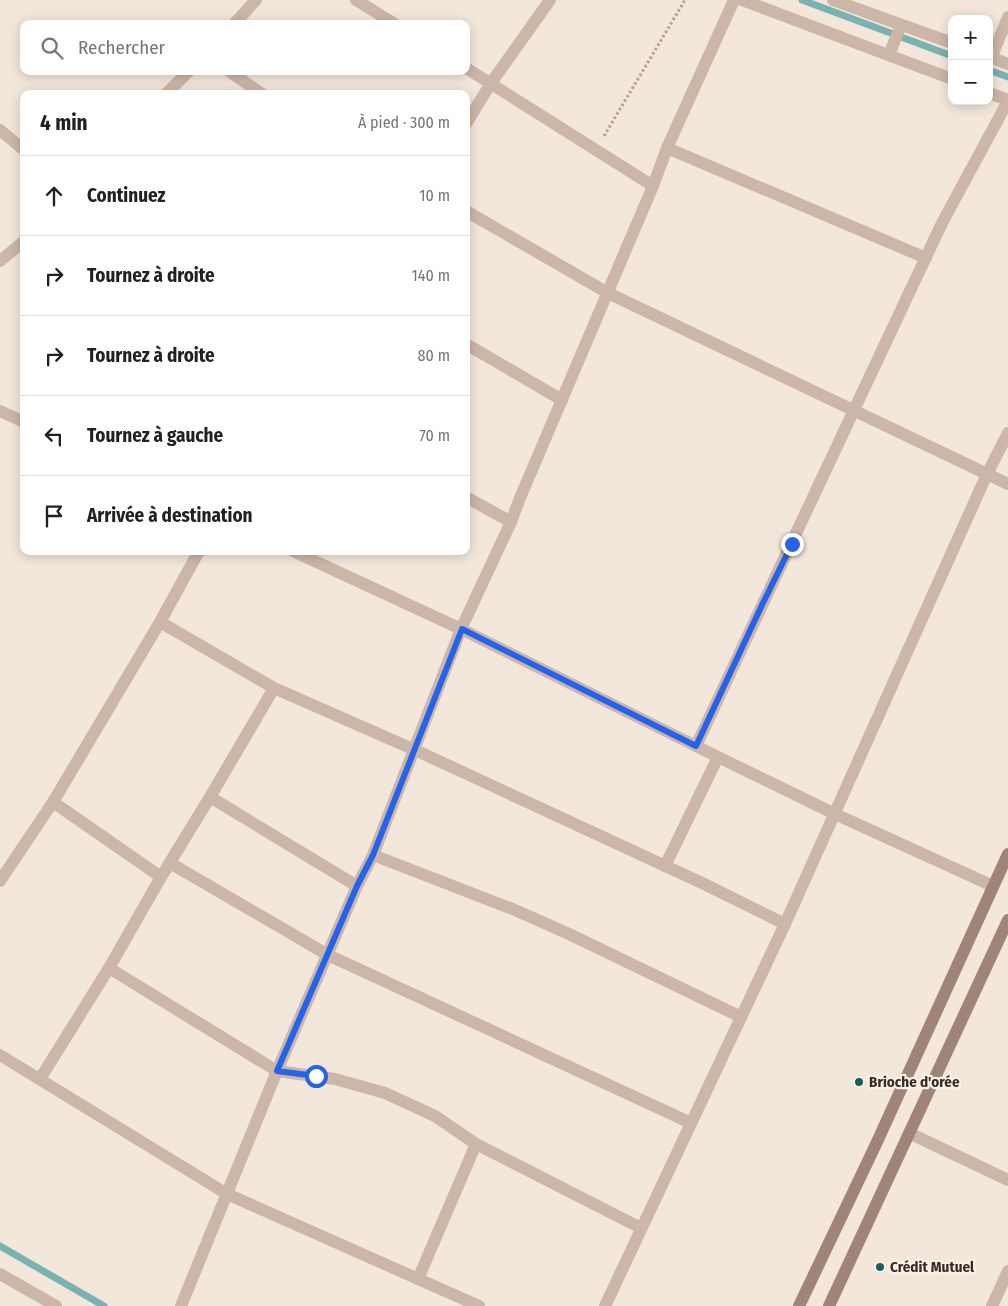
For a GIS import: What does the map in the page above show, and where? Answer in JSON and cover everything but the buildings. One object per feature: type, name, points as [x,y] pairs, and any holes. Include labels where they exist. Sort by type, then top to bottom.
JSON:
[{"type":"street","points":[[238,20],[256,0]]},
{"type":"street","points":[[356,0],[388,20]]},
{"type":"street","points":[[470,117],[491,83],[550,0]]},
{"type":"street","points":[[181,1306],[277,1071],[357,886],[373,855],[462,629],[512,522],[653,186],[666,148],[734,0]]},
{"type":"street","points":[[742,0],[891,50],[948,77]]},
{"type":"street","points":[[834,0],[866,6],[899,28],[948,42]]},
{"type":"street","points":[[993,51],[1008,17]]},
{"type":"street","points":[[891,50],[899,28]]},
{"type":"street","points":[[993,59],[1008,64]]},
{"type":"street","points":[[470,70],[653,186]]},
{"type":"street","points":[[170,90],[185,75]]},
{"type":"street","points":[[235,75],[256,90]]},
{"type":"street","points":[[696,746],[955,197],[1008,100],[993,94]]},
{"type":"street","points":[[0,130],[20,147]]},
{"type":"street","points":[[666,148],[926,258]]},
{"type":"street","points":[[470,213],[608,293],[1008,484]]},
{"type":"street","points":[[0,261],[20,244]]},
{"type":"street","points":[[470,346],[562,400]]},
{"type":"street","points":[[0,411],[20,420]]},
{"type":"street","points":[[605,1306],[785,924],[987,474],[1008,433]]},
{"type":"street","points":[[470,500],[512,522]]},
{"type":"street","points":[[1,874],[52,802],[160,622],[197,555]]},
{"type":"street","points":[[302,555],[462,629],[835,814],[993,886]]},
{"type":"street","points":[[160,622],[274,688],[415,750],[785,924]]},
{"type":"street","points":[[40,1079],[109,968],[274,688]]},
{"type":"street","points":[[665,866],[718,757]]},
{"type":"street","points":[[210,797],[357,886]]},
{"type":"street","points":[[52,802],[161,877]]},
{"type":"street","points":[[799,1306],[877,1142],[1008,854]]},
{"type":"street","points":[[373,855],[515,910],[570,934],[741,1017]]},
{"type":"street","points":[[170,863],[328,955],[691,1123]]},
{"type":"street","points":[[829,1306],[1008,920]]},
{"type":"street","points":[[109,968],[277,1071],[334,1079],[385,1093],[435,1116],[476,1144],[641,1228]]},
{"type":"street","points":[[0,1055],[227,1194],[479,1306]]},
{"type":"street","points":[[909,1133],[1008,1180]]},
{"type":"street","points":[[418,1279],[476,1144]]},
{"type":"street","points":[[992,1306],[1008,1271]]},
{"type":"street","points":[[0,1274],[56,1306]]},
{"type":"path","points":[[596,150],[685,0]]},
{"type":"waterway","points":[[802,0],[948,55]]},
{"type":"waterway","points":[[993,71],[1008,77]]},
{"type":"waterway","points":[[0,1246],[104,1306]]},
{"type":"place","name":"Brioche d'orée","points":[[859,1082]]},
{"type":"place","name":"Crédit Mutuel","points":[[880,1267]]},
{"type":"route","points":[[316,1076],[277,1071],[357,886],[373,855],[462,629],[696,746],[792,544]]}]
